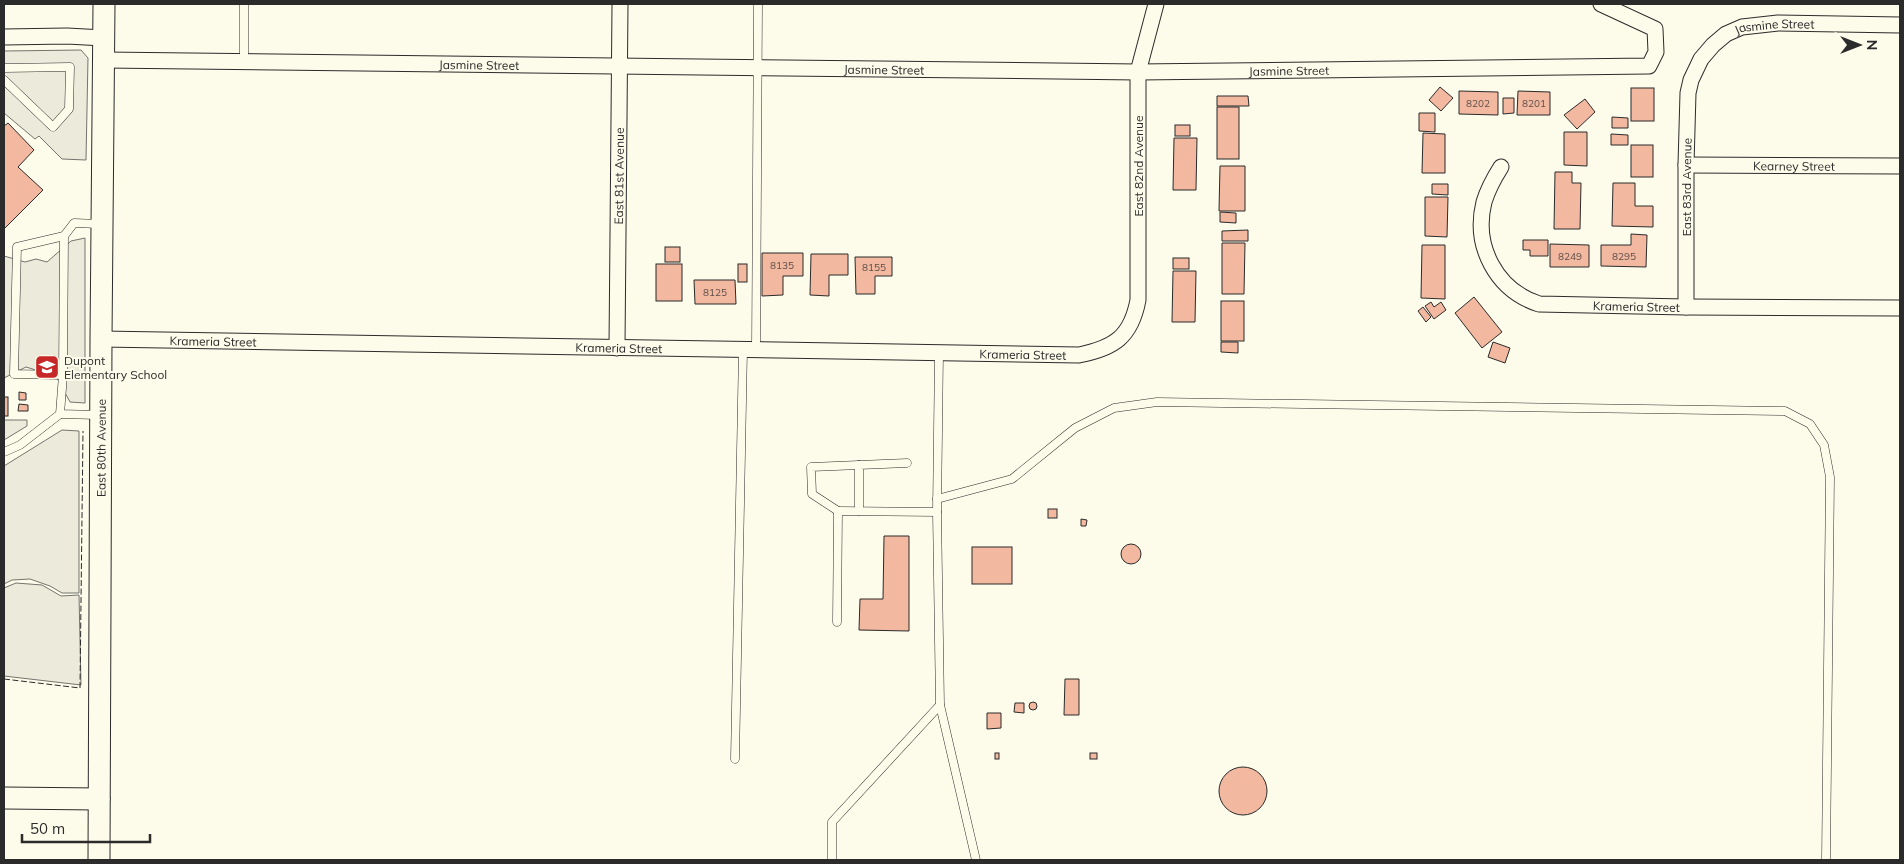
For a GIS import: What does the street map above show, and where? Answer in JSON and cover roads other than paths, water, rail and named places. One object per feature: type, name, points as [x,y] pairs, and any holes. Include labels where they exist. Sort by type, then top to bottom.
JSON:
[{"type":"street","name":"East 80th Avenue","points":[[99,860],[100,415],[104,4]]},
{"type":"street","name":"East 81st Avenue","points":[[617,348],[620,4]]},
{"type":"street","name":"East 82nd Avenue","points":[[1128,330],[1135,317],[1138,300],[1138,72],[1156,4]]},
{"type":"street","points":[[1601,4],[1618,7]]},
{"type":"street","name":"Jasmine Street","points":[[104,60],[1138,72],[1649,66],[1656,52],[1655,29],[1618,7]]},
{"type":"street","name":"Jasmine Street","points":[[1697,68],[1701,59],[1713,45],[1726,34],[1742,27],[1778,23],[1900,25]]},
{"type":"street","points":[[4,37],[67,36],[104,38]]},
{"type":"street","name":"East 83rd Avenue","points":[[1686,307],[1688,93],[1691,80],[1697,68]]},
{"type":"street","name":"Kearney Street","points":[[1686,165],[1900,166]]},
{"type":"street","name":"Krameria Street","points":[[1501,167],[1491,184],[1484,203],[1482,233],[1485,250],[1499,278],[1514,291],[1539,304],[1900,308]]},
{"type":"street","name":"Krameria Street","points":[[101,339],[1079,355],[1099,352],[1110,346],[1128,330]]},
{"type":"street","points":[[4,798],[99,799]]},
{"type":"lane","points":[[244,4],[244,61]]},
{"type":"lane","points":[[735,759],[750,350],[758,4]]},
{"type":"lane","points":[[4,68],[70,67],[69,109],[53,127],[4,80]]},
{"type":"lane","points":[[60,414],[63,375],[64,236],[74,223],[102,224]]},
{"type":"lane","points":[[63,375],[14,374],[17,247],[64,236]]},
{"type":"lane","points":[[939,353],[937,512],[940,705],[976,860]]},
{"type":"lane","points":[[937,499],[1012,479],[1075,428],[1114,408],[1157,402],[1786,411],[1810,424],[1824,445],[1830,477],[1826,860]]},
{"type":"lane","points":[[4,452],[20,445],[60,414],[100,415]]},
{"type":"lane","points":[[907,463],[811,467],[812,494],[838,511],[937,512]]},
{"type":"lane","points":[[859,465],[859,511]]},
{"type":"lane","points":[[837,622],[838,511]]},
{"type":"lane","points":[[832,860],[832,822],[940,705]]},
{"type":"place","name":"Dupont Elementary School","points":[[47,367]]}]
